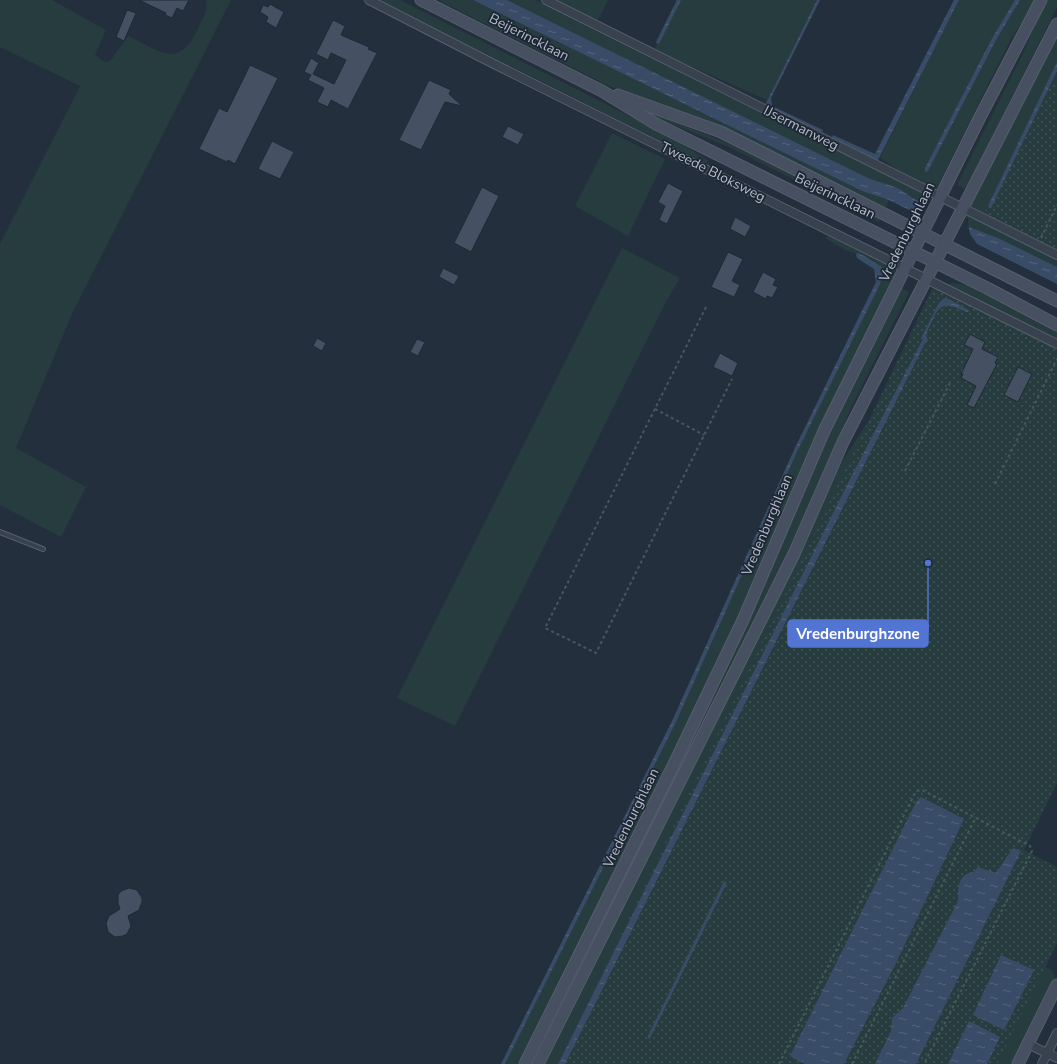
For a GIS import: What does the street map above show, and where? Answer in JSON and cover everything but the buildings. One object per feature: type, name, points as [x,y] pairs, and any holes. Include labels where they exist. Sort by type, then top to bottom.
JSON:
[{"type":"main road","name":"Beijerincklaan","points":[[420,0],[602,91],[656,124],[935,264],[987,288],[1057,325]]},
{"type":"main road","name":"Vredenburghlaan","points":[[525,1064],[676,760],[743,620],[824,431],[1041,0]]},
{"type":"main road","name":"Vredenburghlaan","points":[[538,1064],[794,554],[843,442],[928,279],[960,213],[1057,24]]},
{"type":"main road","name":"Beijerincklaan","points":[[602,91],[645,104],[721,132],[1057,301]]},
{"type":"main road","points":[[1018,1064],[1057,985]]},
{"type":"street","name":"Tweede Bloksweg","points":[[368,0],[1057,344]]},
{"type":"street","name":"IJsermanweg","points":[[546,0],[938,203],[1057,255]]},
{"type":"street","points":[[1042,1064],[1057,1033]]},
{"type":"street","points":[[1028,1044],[1057,1058]]},
{"type":"lane","points":[[0,532],[43,549]]},
{"type":"path","points":[[1037,245],[1057,205]]},
{"type":"path","points":[[706,307],[545,628],[596,653],[732,379]]},
{"type":"path","points":[[995,484],[1057,359]]},
{"type":"path","points":[[905,471],[950,383]]},
{"type":"path","points":[[655,409],[704,435]]},
{"type":"path","points":[[779,1064],[916,791],[922,790],[975,819],[1030,846],[1032,851],[924,1064]]},
{"type":"path","points":[[852,1064],[975,819]]},
{"type":"green space","points":[[0,0],[52,0],[106,30],[95,55],[104,62],[110,61],[128,36],[168,54],[183,50],[191,42],[198,29],[207,8],[206,0],[231,0],[71,316],[16,448],[86,487],[61,537],[0,505],[0,244],[80,86],[0,47]]},
{"type":"green space","points":[[378,0],[400,0],[673,138],[709,161],[707,164]]},
{"type":"green space","points":[[438,0],[473,0],[862,191],[889,200],[886,208],[742,138],[609,86]]},
{"type":"green space","points":[[507,0],[535,0],[931,199],[928,198],[923,204],[898,188],[868,178]]},
{"type":"green space","points":[[552,0],[608,0],[597,22]]},
{"type":"green space","points":[[679,0],[817,0],[767,100],[654,50]]},
{"type":"green space","points":[[959,0],[1015,0],[991,40],[925,168],[928,171],[996,40],[1020,0],[1037,0],[1011,39],[935,191],[915,181],[880,158]]},
{"type":"green space","points":[[1044,0],[1057,0],[1057,7],[966,189],[957,185],[1025,49]]},
{"type":"green space","points":[[1057,31],[1057,62],[1028,130],[1057,71],[1057,252],[969,208]]},
{"type":"green space","points":[[1057,74],[1057,258],[981,220]]},
{"type":"green space","points":[[633,102],[677,123],[725,142],[880,219],[879,222],[729,147],[646,114]]},
{"type":"green space","points":[[612,133],[665,159],[628,236],[575,206]]},
{"type":"green space","points":[[966,215],[1057,260],[1057,267],[998,238],[968,226],[968,218]]},
{"type":"green space","points":[[831,235],[895,267],[896,277],[740,618],[522,1064],[505,1064],[676,722],[797,452],[883,274],[856,254],[845,250],[825,238]]},
{"type":"green space","points":[[622,248],[680,278],[666,302],[455,726],[397,698]]},
{"type":"green space","points":[[935,283],[1057,343],[1057,783],[1024,850],[1057,867],[1057,943],[997,1064],[559,1064]]},
{"type":"green space","points":[[951,283],[969,285],[1057,329],[1057,340],[947,285]]},
{"type":"green space","points":[[900,287],[909,292],[850,410],[812,508],[625,885],[619,882],[806,478]]},
{"type":"green space","points":[[871,417],[851,477],[558,1064],[541,1064],[841,463]]},
{"type":"green space","points":[[1037,963],[1052,970],[1055,977],[1011,1064],[987,1064]]},
{"type":"water","points":[[473,0],[507,0],[868,178],[898,188],[916,200],[972,228],[998,238],[1057,267],[1057,284],[889,200],[862,191]]},
{"type":"water","points":[[677,0],[681,0],[659,44],[656,43],[657,40]]},
{"type":"water","points":[[817,0],[820,0],[771,98],[772,106],[823,130],[822,132],[765,105]]},
{"type":"water","points":[[954,0],[959,0],[877,162],[831,139],[833,135],[875,154]]},
{"type":"water","points":[[1015,0],[1020,0],[996,40],[928,171],[925,172],[925,168],[991,40]]},
{"type":"water","points":[[1057,62],[1057,71],[991,208],[989,208],[988,206]]},
{"type":"water","points":[[859,253],[882,267],[883,272],[880,284],[797,452],[676,722],[505,1064],[501,1064],[673,719],[794,450],[876,282],[874,269],[857,258],[856,254]]},
{"type":"water","points":[[943,299],[949,299],[970,311],[967,312],[950,306],[944,306],[940,308],[934,317],[926,334],[928,341],[926,341],[565,1064],[558,1064],[851,477],[923,339],[921,338],[939,303]]},
{"type":"water","points":[[921,797],[964,819],[896,963],[844,1064],[805,1064],[790,1056],[916,802]]},
{"type":"water","points":[[1013,848],[1021,851],[916,1064],[875,1064],[891,1031],[892,1018],[903,1008],[958,901],[961,879],[978,867],[996,873]]},
{"type":"water","points":[[1001,955],[1034,970],[1004,1030],[973,1015]]},
{"type":"water","points":[[969,1021],[1000,1037],[987,1064],[948,1064]]},
{"type":"pier","points":[[925,202],[968,224],[970,234],[977,246],[909,212]]},
{"type":"waterway","points":[[649,1037],[725,883]]},
{"type":"place","name":"Vredenburghzone","points":[[928,563]]}]
